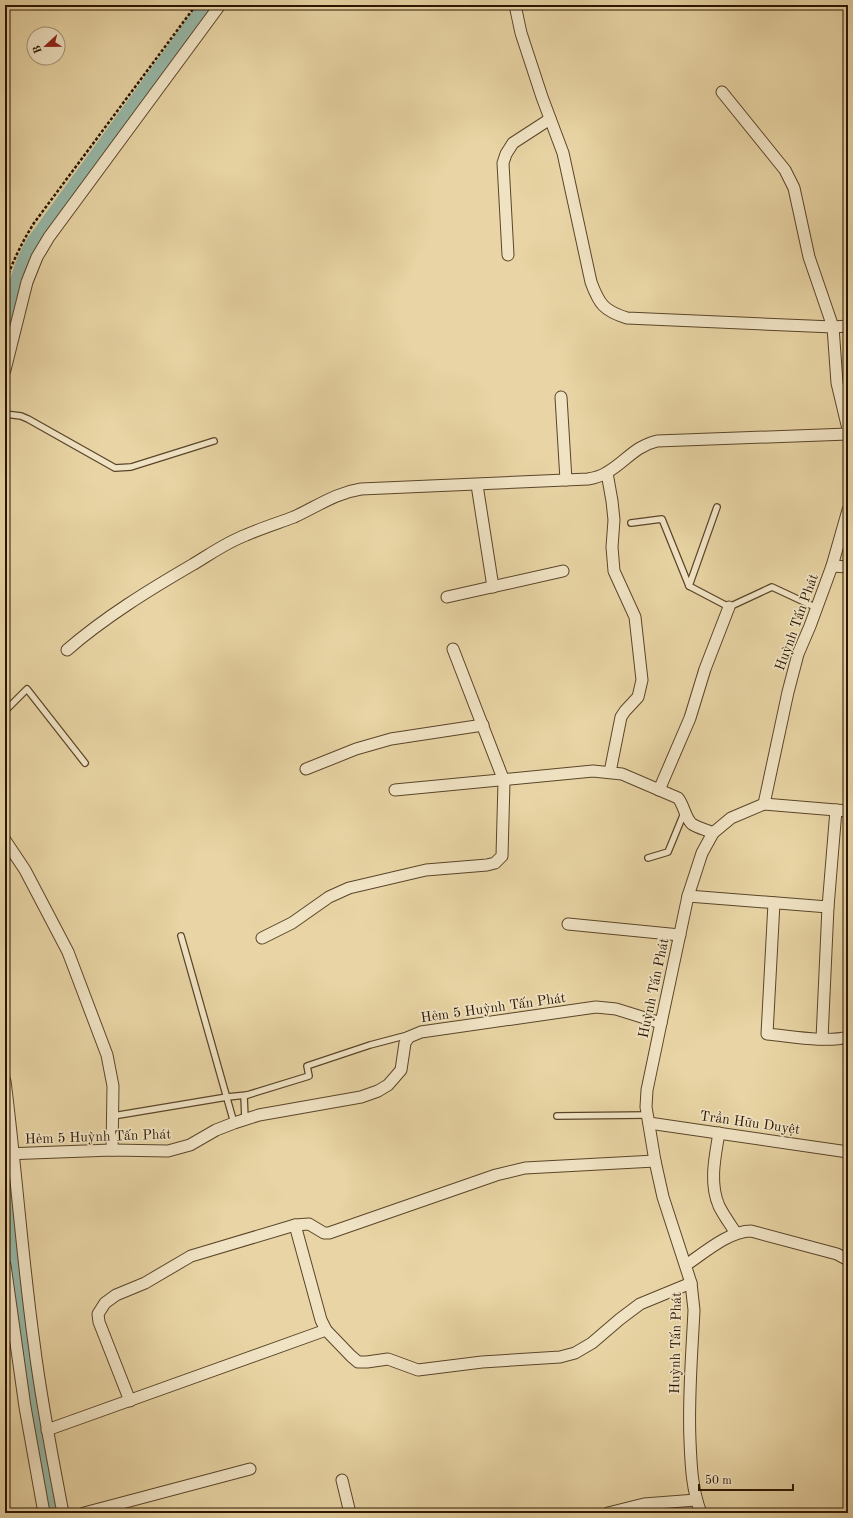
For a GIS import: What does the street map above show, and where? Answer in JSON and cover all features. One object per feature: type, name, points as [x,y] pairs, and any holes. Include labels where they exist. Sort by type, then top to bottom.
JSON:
[{"type":"street","points":[[5,370],[8,347],[27,282],[41,250],[49,237],[220,5]]},
{"type":"street","points":[[515,5],[524,40],[563,153],[591,282],[597,298],[604,308],[614,314],[627,318],[833,327],[848,326]]},
{"type":"street","points":[[722,92],[791,180],[799,204],[809,257],[833,327],[837,383],[848,429]]},
{"type":"street","points":[[508,255],[503,163],[506,154],[513,143],[550,119]]},
{"type":"street","points":[[561,397],[566,480]]},
{"type":"street","points":[[67,650],[96,627],[157,585],[213,552],[245,535],[296,516],[348,491],[361,489],[588,479],[607,473],[635,450],[646,444],[657,441],[848,434]]},
{"type":"street","points":[[607,473],[614,520],[612,560],[618,582],[634,617],[642,680],[638,697],[621,717],[610,772]]},
{"type":"street","points":[[477,485],[493,588]]},
{"type":"street","name":"Huỳnh Tấn Phát","points":[[701,1513],[696,1500],[691,1472],[689,1412],[694,1310],[691,1283],[663,1197],[646,1107],[647,1090],[688,896],[702,853],[713,833],[731,818],[764,804],[788,692],[798,654],[832,566],[848,510]]},
{"type":"street","points":[[832,566],[848,567]]},
{"type":"street","points":[[447,597],[493,588],[563,571]]},
{"type":"street","points":[[659,790],[690,718],[705,669],[729,607]]},
{"type":"street","points":[[262,938],[292,924],[329,897],[349,888],[426,870],[487,865],[499,860],[502,856],[504,781],[453,648]]},
{"type":"street","points":[[306,769],[356,749],[391,738],[483,726]]},
{"type":"street","points":[[395,790],[504,781],[577,772],[610,772],[622,774],[678,798],[693,825],[713,833]]},
{"type":"street","points":[[764,804],[848,811]]},
{"type":"street","points":[[822,1039],[828,907],[836,810]]},
{"type":"street","points":[[5,840],[26,870],[68,952],[107,1055],[113,1086],[112,1150]]},
{"type":"street","points":[[688,896],[828,907]]},
{"type":"street","points":[[774,903],[767,1034],[822,1039],[842,1039],[848,1037]]},
{"type":"street","points":[[568,924],[680,935]]},
{"type":"street","name":"Hẻm 5 Huỳnh Tấn Phát","points":[[10,1154],[112,1150],[168,1151],[190,1145],[216,1130],[245,1119],[280,1110],[361,1097],[378,1091],[388,1084],[401,1070],[405,1043],[409,1037],[414,1034],[596,1007],[616,1009],[661,1023]]},
{"type":"street","points":[[5,1081],[10,1154],[34,1342],[47,1430],[63,1513]]},
{"type":"street","name":"Trần Hữu Duyệt","points":[[648,1119],[719,1133],[848,1152]]},
{"type":"street","points":[[719,1133],[713,1163],[715,1195],[722,1212],[736,1233]]},
{"type":"street","points":[[130,1401],[99,1322],[98,1314],[105,1303],[116,1295],[145,1283],[191,1256],[296,1225],[308,1224],[324,1233],[329,1233],[496,1175],[526,1168],[655,1161]]},
{"type":"street","points":[[296,1225],[321,1320],[326,1330],[358,1362],[388,1358],[418,1370],[482,1362],[560,1357],[575,1353],[592,1343],[640,1304],[691,1283]]},
{"type":"street","points":[[686,1264],[736,1233],[751,1230],[836,1254],[848,1260]]},
{"type":"street","points":[[5,1265],[25,1407],[44,1513]]},
{"type":"street","points":[[47,1430],[326,1330]]},
{"type":"street","points":[[84,1513],[250,1469]]},
{"type":"street","points":[[342,1480],[350,1513]]},
{"type":"street","points":[[608,1513],[644,1504],[696,1500]]},
{"type":"lane","points":[[5,414],[21,416],[28,419],[116,468],[131,467],[214,441]]},
{"type":"lane","points":[[689,586],[717,507]]},
{"type":"lane","points":[[632,523],[662,519],[689,586],[729,607],[772,587],[817,608]]},
{"type":"lane","points":[[5,711],[27,689],[85,763]]},
{"type":"lane","points":[[648,858],[668,852],[685,810]]},
{"type":"lane","points":[[181,936],[234,1123]]},
{"type":"lane","points":[[245,1119],[244,1096],[309,1076],[307,1066],[370,1045],[414,1034]]},
{"type":"lane","points":[[113,1116],[227,1097],[249,1095]]},
{"type":"lane","points":[[557,1116],[648,1119]]},
{"type":"path","points":[[5,283],[13,260],[34,223],[196,5]]},
{"type":"waterway","points":[[5,328],[22,263],[32,243],[205,5]]},
{"type":"waterway","points":[[5,1172],[37,1433],[54,1513]]}]
